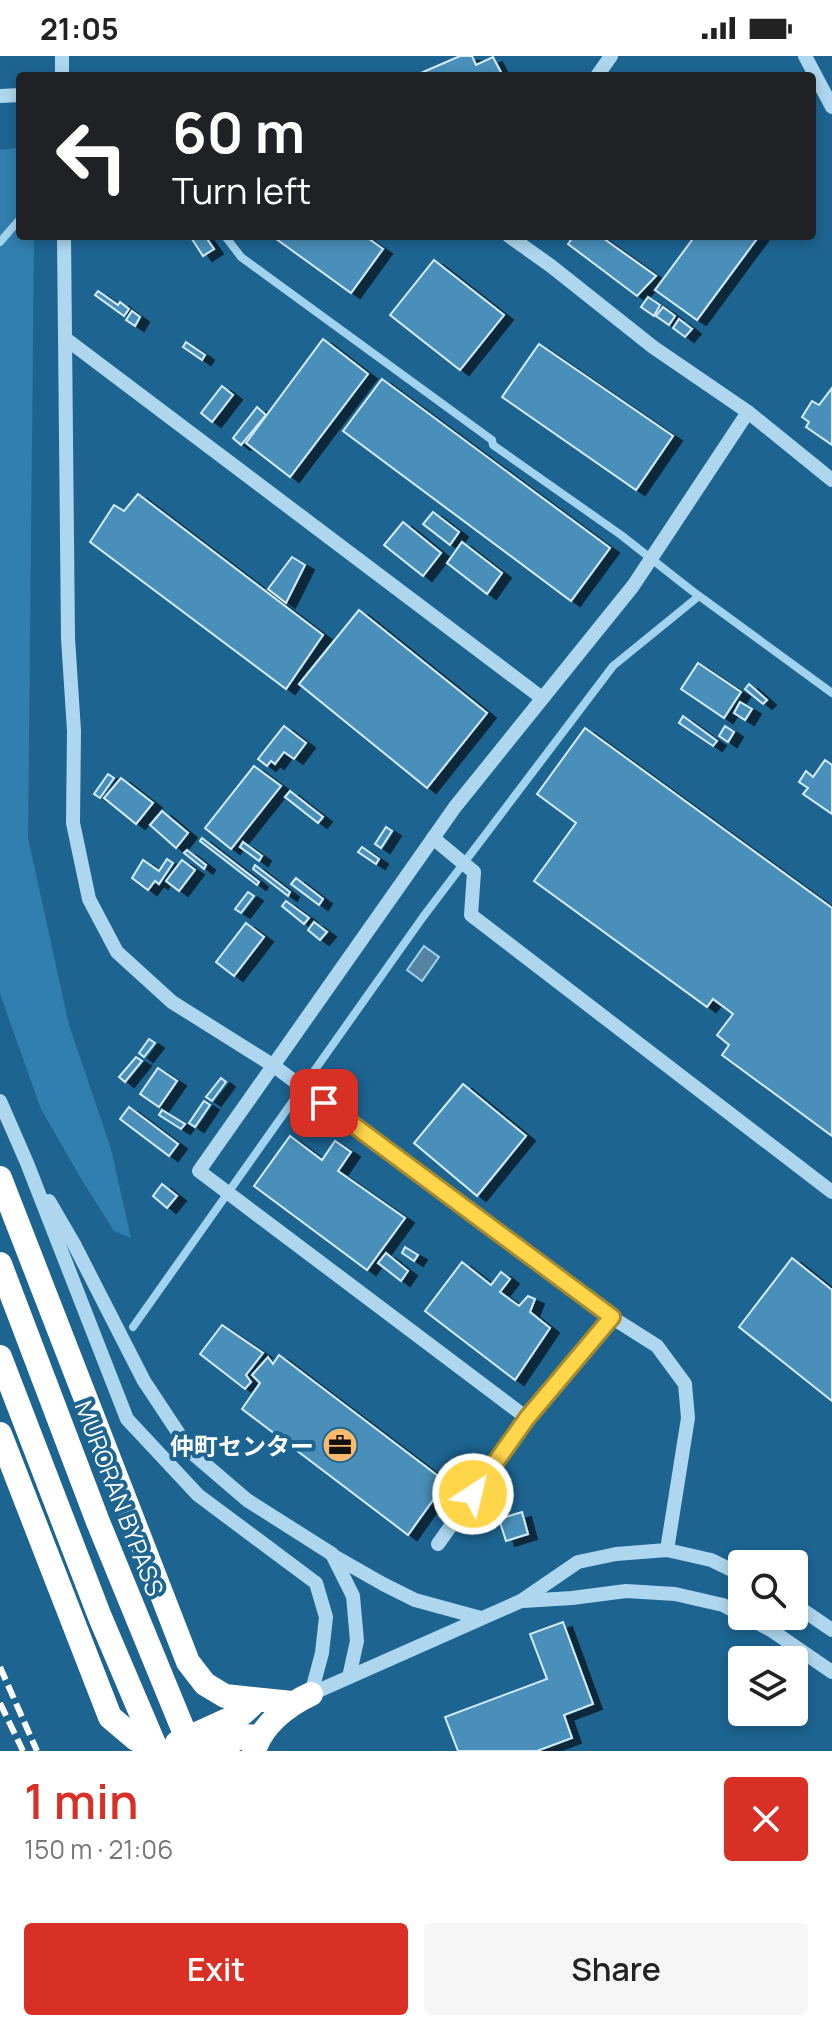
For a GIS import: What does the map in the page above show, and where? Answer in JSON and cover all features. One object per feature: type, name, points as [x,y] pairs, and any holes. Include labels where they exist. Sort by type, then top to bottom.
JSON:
[{"type":"highway","points":[[0,1178],[188,1662],[205,1684],[225,1696],[257,1700],[302,1698]]},
{"type":"highway","name":"MURORAN BYPASS","points":[[0,1264],[104,1537],[192,1751]]},
{"type":"highway","points":[[0,1357],[100,1617],[160,1751]]},
{"type":"highway","points":[[0,1434],[110,1717],[136,1739],[160,1751]]},
{"type":"highway","points":[[209,1751],[243,1736],[256,1744],[302,1698]]},
{"type":"highway","points":[[175,1751],[177,1743],[243,1713],[257,1700]]},
{"type":"street","points":[[816,77],[832,107]]},
{"type":"street","points":[[64,240],[68,638],[74,731],[73,823],[89,899],[117,952],[172,1002],[274,1066],[612,1317],[657,1346],[685,1384],[688,1418],[667,1550]]},
{"type":"street","points":[[515,240],[653,347],[748,412],[832,480]]},
{"type":"street","points":[[66,339],[542,698]]},
{"type":"street","points":[[527,1418],[199,1171],[455,807],[633,586],[748,412]]},
{"type":"street","points":[[433,838],[474,872],[471,915],[832,1192]]},
{"type":"street","points":[[0,1101],[127,1419],[198,1495],[316,1583],[326,1617],[322,1653],[302,1698]]},
{"type":"street","points":[[27,1163],[74,1244],[144,1381],[191,1452],[247,1500],[383,1584],[415,1600],[481,1618]]},
{"type":"street","points":[[438,1544],[527,1418],[612,1317]]},
{"type":"street","points":[[302,1698],[521,1601],[578,1562],[616,1554],[667,1550],[711,1560],[728,1568]]},
{"type":"street","points":[[332,1554],[353,1596],[357,1641],[349,1677]]},
{"type":"street","points":[[521,1601],[626,1591],[675,1594],[728,1608]]},
{"type":"street","points":[[808,1614],[832,1630]]},
{"type":"street","points":[[771,1630],[832,1672]]},
{"type":"shaded area","points":[[16,148],[16,240],[34,240],[28,838],[69,1025],[111,1149],[131,1238],[114,1231],[41,1109],[0,994],[0,150]]},
{"type":"shaded area","points":[[424,946],[439,957],[422,981],[407,970]]},
{"type":"building","points":[[460,56],[472,56],[476,65],[493,57],[501,72],[423,72]]},
{"type":"building","points":[[193,240],[208,240],[214,249],[203,256]]},
{"type":"building","points":[[278,240],[371,240],[383,249],[351,293]]},
{"type":"building","points":[[571,240],[606,240],[656,276],[637,296],[568,244]]},
{"type":"building","points":[[692,240],[756,240],[697,320],[655,290]]},
{"type":"building","points":[[434,260],[504,315],[460,370],[390,315]]},
{"type":"building","points":[[98,291],[129,309],[124,316],[95,295]]},
{"type":"building","points":[[648,297],[660,305],[654,316],[641,307]]},
{"type":"building","points":[[663,307],[675,316],[669,325],[656,316]]},
{"type":"building","points":[[132,311],[140,317],[135,326],[126,320]]},
{"type":"building","points":[[679,319],[692,329],[685,337],[673,328]]},
{"type":"building","points":[[323,339],[368,374],[290,477],[246,443]]},
{"type":"building","points":[[186,342],[205,355],[202,360],[183,347]]},
{"type":"building","points":[[539,344],[673,436],[636,490],[502,397]]},
{"type":"building","points":[[382,379],[610,548],[571,601],[343,431]]},
{"type":"building","points":[[222,386],[233,395],[212,422],[201,413]]},
{"type":"building","points":[[832,388],[832,445],[806,427],[809,422],[802,417],[812,401],[819,405]]},
{"type":"building","points":[[257,407],[266,415],[241,445],[233,438]]},
{"type":"building","points":[[138,494],[323,635],[286,689],[90,542],[114,505],[124,511]]},
{"type":"building","points":[[433,512],[459,532],[450,545],[423,524]]},
{"type":"building","points":[[403,522],[441,553],[423,576],[384,545]]},
{"type":"building","points":[[462,542],[502,573],[487,594],[447,563]]},
{"type":"building","points":[[292,557],[305,565],[286,603],[268,589]]},
{"type":"building","points":[[359,610],[487,713],[427,788],[299,684]]},
{"type":"building","points":[[698,663],[741,692],[724,718],[681,689]]},
{"type":"building","points":[[749,684],[767,700],[763,704],[745,689]]},
{"type":"building","points":[[740,702],[752,709],[745,720],[734,713]]},
{"type":"building","points":[[683,716],[717,741],[713,746],[679,723]]},
{"type":"building","points":[[284,726],[306,743],[294,759],[284,752],[275,764],[271,761],[267,766],[258,759]]},
{"type":"building","points":[[725,726],[734,732],[728,742],[719,736]]},
{"type":"building","points":[[585,728],[832,908],[832,1136],[722,1055],[729,1045],[717,1035],[733,1014],[713,999],[707,1007],[534,881],[576,823],[537,794]]},
{"type":"building","points":[[825,760],[832,765],[832,814],[803,794],[808,788],[799,782],[806,771],[813,777]]},
{"type":"building","points":[[254,766],[281,786],[231,849],[205,828]]},
{"type":"building","points":[[108,774],[114,778],[100,798],[94,794]]},
{"type":"building","points":[[121,778],[153,803],[136,824],[104,798]]},
{"type":"building","points":[[290,791],[323,817],[318,823],[285,797]]},
{"type":"building","points":[[162,811],[188,833],[176,848],[150,825]]},
{"type":"building","points":[[386,827],[392,831],[381,848],[375,844]]},
{"type":"building","points":[[202,838],[259,882],[257,885],[200,841]]},
{"type":"building","points":[[243,842],[262,856],[259,861],[240,847]]},
{"type":"building","points":[[362,847],[379,859],[376,864],[358,852]]},
{"type":"building","points":[[187,850],[206,865],[204,869],[184,853]]},
{"type":"building","points":[[167,859],[173,863],[159,884],[155,881],[148,890],[132,878],[143,860],[159,871]]},
{"type":"building","points":[[182,860],[195,870],[179,891],[166,881]]},
{"type":"building","points":[[255,865],[290,892],[288,896],[253,869]]},
{"type":"building","points":[[296,878],[323,899],[319,905],[291,884]]},
{"type":"building","points":[[248,892],[254,896],[241,913],[235,909]]},
{"type":"building","points":[[286,901],[309,918],[304,924],[282,906]]},
{"type":"building","points":[[314,922],[327,932],[320,940],[308,930]]},
{"type":"building","points":[[246,923],[264,937],[234,976],[216,962]]},
{"type":"building","points":[[149,1039],[155,1043],[144,1057],[139,1053]]},
{"type":"building","points":[[136,1057],[142,1061],[125,1082],[119,1077]]},
{"type":"building","points":[[158,1068],[177,1081],[159,1107],[140,1094]]},
{"type":"building","points":[[221,1078],[226,1082],[212,1101],[206,1097]]},
{"type":"building","points":[[463,1084],[526,1136],[477,1196],[414,1143]]},
{"type":"building","points":[[204,1101],[210,1105],[195,1127],[189,1123]]},
{"type":"building","points":[[129,1107],[178,1144],[169,1156],[120,1119]]},
{"type":"building","points":[[162,1110],[185,1124],[181,1129],[159,1115]]},
{"type":"building","points":[[290,1136],[322,1160],[335,1141],[351,1152],[338,1171],[405,1218],[367,1270],[254,1186]]},
{"type":"building","points":[[162,1184],[177,1196],[167,1208],[153,1196]]},
{"type":"building","points":[[405,1247],[418,1255],[414,1261],[402,1253]]},
{"type":"building","points":[[386,1253],[408,1271],[401,1281],[378,1263]]},
{"type":"building","points":[[792,1258],[832,1290],[832,1401],[739,1327]]},
{"type":"building","points":[[462,1262],[491,1285],[501,1272],[510,1279],[500,1292],[519,1306],[528,1296],[535,1299],[530,1312],[550,1328],[515,1380],[425,1311]]},
{"type":"building","points":[[222,1325],[263,1353],[246,1375],[251,1382],[245,1389],[200,1354]]},
{"type":"building","points":[[279,1355],[446,1482],[408,1535],[242,1409],[260,1383],[252,1375],[268,1357],[273,1364]]},
{"type":"building","points":[[522,1512],[528,1534],[506,1541],[499,1519]]},
{"type":"building","points":[[563,1622],[593,1704],[564,1715],[572,1738],[537,1751],[458,1751],[445,1717],[547,1679],[530,1634]]},
{"type":"waterway","points":[[0,242],[16,224]]},
{"type":"waterway","points":[[228,240],[241,257],[832,693]]},
{"type":"waterway","points":[[133,1327],[423,917],[613,666],[699,596]]},
{"type":"railway","points":[[0,1667],[37,1751]]},
{"type":"railway","points":[[0,1703],[23,1751]]},
{"type":"place","name":"仲町センター","points":[[340,1445]]},
{"type":"route","points":[[324,1103],[612,1317],[527,1418],[473,1494]]}]
